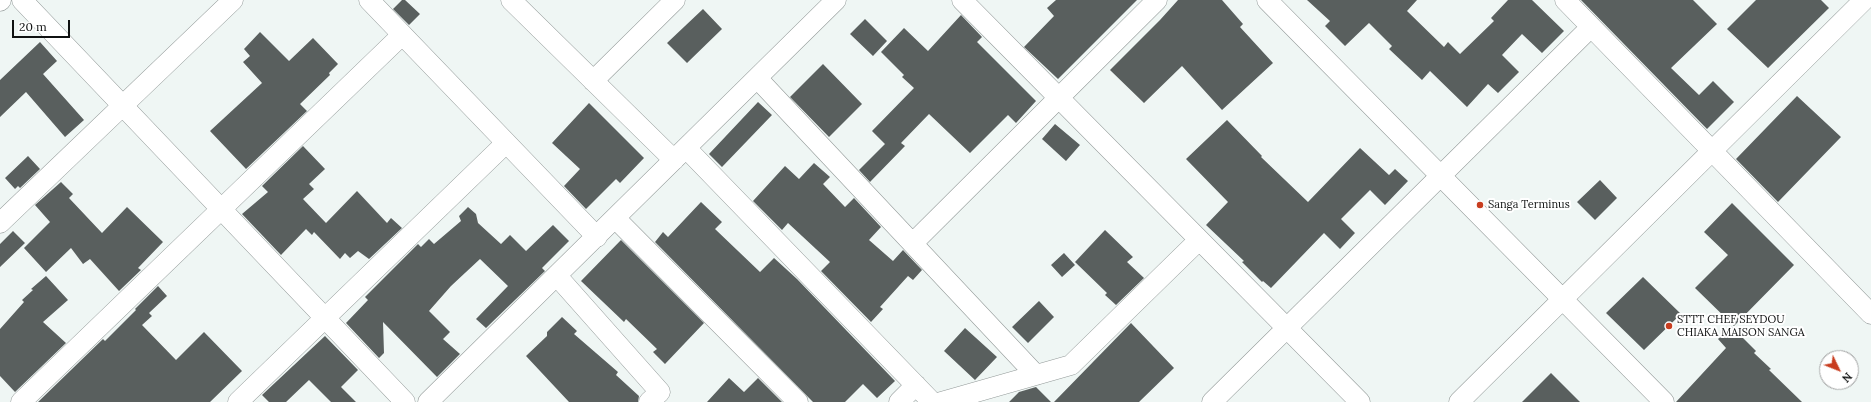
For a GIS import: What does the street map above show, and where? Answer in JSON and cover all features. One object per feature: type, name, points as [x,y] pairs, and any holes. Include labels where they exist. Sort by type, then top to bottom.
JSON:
[{"type":"street","points":[[22,0],[405,402]]},
{"type":"street","points":[[0,223],[233,0]]},
{"type":"street","points":[[369,0],[597,237]]},
{"type":"street","points":[[511,0],[593,81],[680,154],[932,402]]},
{"type":"street","points":[[593,81],[675,0]]},
{"type":"street","points":[[428,402],[836,0]]},
{"type":"street","points":[[962,0],[1360,402]]},
{"type":"street","points":[[913,243],[1157,0]]},
{"type":"street","points":[[1267,0],[1664,402]]},
{"type":"street","points":[[1565,0],[1871,314]]},
{"type":"street","points":[[1459,402],[1712,151],[1863,5]]},
{"type":"street","points":[[1212,402],[1591,27]]},
{"type":"street","points":[[21,402],[220,208],[402,35]]},
{"type":"street","points":[[757,78],[1036,375]]},
{"type":"street","points":[[238,402],[324,317],[506,143]]},
{"type":"street","points":[[616,218],[798,402]]},
{"type":"street","points":[[941,402],[1071,365],[1199,240]]},
{"type":"street","points":[[557,276],[658,399]]},
{"type":"street","points":[[898,402],[916,385]]},
{"type":"building","points":[[402,0],[405,0],[420,14],[409,25],[393,9]]},
{"type":"building","points":[[1056,0],[1137,0],[1058,79],[1024,47],[1054,16],[1047,8]]},
{"type":"building","points":[[1178,0],[1222,0],[1243,24],[1240,27],[1273,63],[1222,110],[1182,66],[1144,103],[1110,70]]},
{"type":"building","points":[[1307,0],[1417,0],[1407,11],[1444,47],[1448,42],[1460,54],[1494,21],[1491,18],[1508,0],[1532,0],[1564,31],[1542,53],[1522,34],[1502,55],[1519,72],[1498,93],[1488,84],[1467,107],[1430,71],[1422,80],[1389,49],[1392,46],[1369,23],[1345,46],[1325,26],[1330,21]]},
{"type":"building","points":[[1581,0],[1693,0],[1717,24],[1671,68],[1699,95],[1713,81],[1734,102],[1707,129]]},
{"type":"building","points":[[1756,0],[1821,0],[1829,8],[1768,68],[1727,29]]},
{"type":"building","points":[[703,9],[722,29],[687,63],[667,43]]},
{"type":"building","points":[[961,15],[982,37],[977,42],[1036,101],[1016,123],[1008,115],[970,153],[929,114],[901,143],[905,146],[870,182],[859,170],[885,144],[872,131],[914,88],[902,77],[904,75],[881,52],[904,28],[928,51]]},
{"type":"building","points":[[865,19],[887,41],[873,56],[850,34]]},
{"type":"building","points":[[260,32],[289,61],[313,38],[338,64],[329,73],[330,75],[300,104],[307,111],[246,169],[210,131],[262,83],[243,62],[250,56],[244,49]]},
{"type":"building","points":[[40,42],[57,61],[43,74],[84,120],[65,137],[26,92],[0,117],[0,80]]},
{"type":"building","points":[[823,64],[862,104],[829,137],[790,97]]},
{"type":"building","points":[[1797,96],[1841,137],[1778,202],[1736,159]]},
{"type":"building","points":[[758,102],[772,115],[722,167],[709,154]]},
{"type":"building","points":[[589,103],[644,158],[620,183],[616,179],[586,209],[564,186],[580,169],[552,143]]},
{"type":"building","points":[[1227,120],[1262,156],[1261,157],[1308,202],[1360,148],[1389,175],[1395,169],[1408,181],[1385,205],[1370,190],[1341,219],[1355,233],[1340,249],[1324,233],[1271,288],[1263,281],[1262,282],[1242,262],[1244,261],[1206,225],[1228,202],[1186,159]]},
{"type":"building","points":[[1055,124],[1080,145],[1066,161],[1042,139]]},
{"type":"building","points":[[303,146],[325,169],[309,184],[314,189],[303,199],[326,223],[357,191],[387,223],[391,218],[402,228],[369,259],[358,251],[350,258],[345,253],[340,259],[314,232],[312,235],[306,229],[281,255],[242,214],[268,192],[262,186]]},
{"type":"building","points":[[28,156],[40,169],[20,188],[18,186],[15,189],[5,178]]},
{"type":"building","points":[[814,163],[830,177],[823,184],[845,207],[854,198],[881,227],[869,240],[893,261],[903,250],[922,270],[913,280],[908,276],[880,307],[883,309],[871,322],[821,271],[830,262],[788,223],[782,230],[753,201],[785,166],[799,179]]},
{"type":"building","points":[[1600,180],[1617,198],[1595,220],[1577,202]]},
{"type":"building","points":[[61,182],[73,194],[69,198],[102,233],[127,207],[163,242],[138,268],[141,270],[119,291],[90,259],[83,264],[71,248],[46,272],[24,248],[50,222],[35,205]]},
{"type":"building","points":[[701,202],[722,222],[715,229],[760,272],[774,258],[797,279],[895,381],[877,398],[863,384],[845,402],[813,402],[655,242],[663,232],[668,237]]},
{"type":"building","points":[[1732,203],[1794,265],[1734,326],[1695,288],[1728,255],[1704,232]]},
{"type":"building","points":[[468,207],[476,214],[478,223],[501,244],[510,235],[526,251],[553,225],[569,241],[542,268],[545,271],[486,328],[476,319],[508,286],[480,259],[451,286],[429,311],[450,332],[443,339],[460,354],[437,377],[383,322],[384,353],[379,358],[346,323],[368,300],[365,297],[418,244],[421,247],[429,239],[434,244],[461,221],[459,216]]},
{"type":"building","points":[[1105,230],[1133,257],[1127,262],[1144,278],[1116,305],[1105,295],[1107,293],[1075,262]]},
{"type":"building","points":[[13,231],[25,243],[0,267],[0,244]]},
{"type":"building","points":[[621,240],[704,323],[665,364],[653,352],[657,349],[626,319],[624,322],[581,281]]},
{"type":"building","points":[[1064,253],[1075,265],[1062,277],[1051,265]]},
{"type":"building","points":[[46,276],[68,300],[43,322],[66,343],[15,392],[0,376],[0,329],[24,302],[22,300],[33,290],[31,289]]},
{"type":"building","points":[[1643,277],[1681,314],[1644,350],[1606,313]]},
{"type":"building","points":[[158,286],[167,296],[149,313],[152,316],[142,325],[176,360],[204,332],[242,371],[210,402],[38,402],[103,339],[105,341]]},
{"type":"building","points":[[1039,301],[1054,317],[1028,343],[1012,327]]},
{"type":"building","points":[[562,317],[577,331],[574,334],[618,372],[616,375],[639,396],[638,402],[569,402],[526,356],[547,336],[547,332]]},
{"type":"building","points":[[1131,323],[1174,368],[1139,402],[1054,402]]},
{"type":"building","points":[[1731,326],[1756,351],[1754,353],[1771,369],[1769,370],[1802,402],[1676,402],[1726,348],[1718,339]]},
{"type":"building","points":[[965,328],[997,357],[975,380],[944,351]]},
{"type":"building","points":[[325,336],[358,370],[341,387],[356,402],[331,402],[309,380],[286,402],[269,402],[262,395]]},
{"type":"building","points":[[1551,373],[1580,402],[1522,402]]},
{"type":"building","points":[[729,378],[744,392],[758,378],[782,402],[707,402]]},
{"type":"building","points":[[1036,387],[1051,402],[1009,402],[1019,392]]},
{"type":"place","name":"Sanga Terminus","points":[[1480,205]]},
{"type":"place","name":"STTT CHEF SEYDOU CHIAKA MAISON SANGA","points":[[1669,326]]}]
